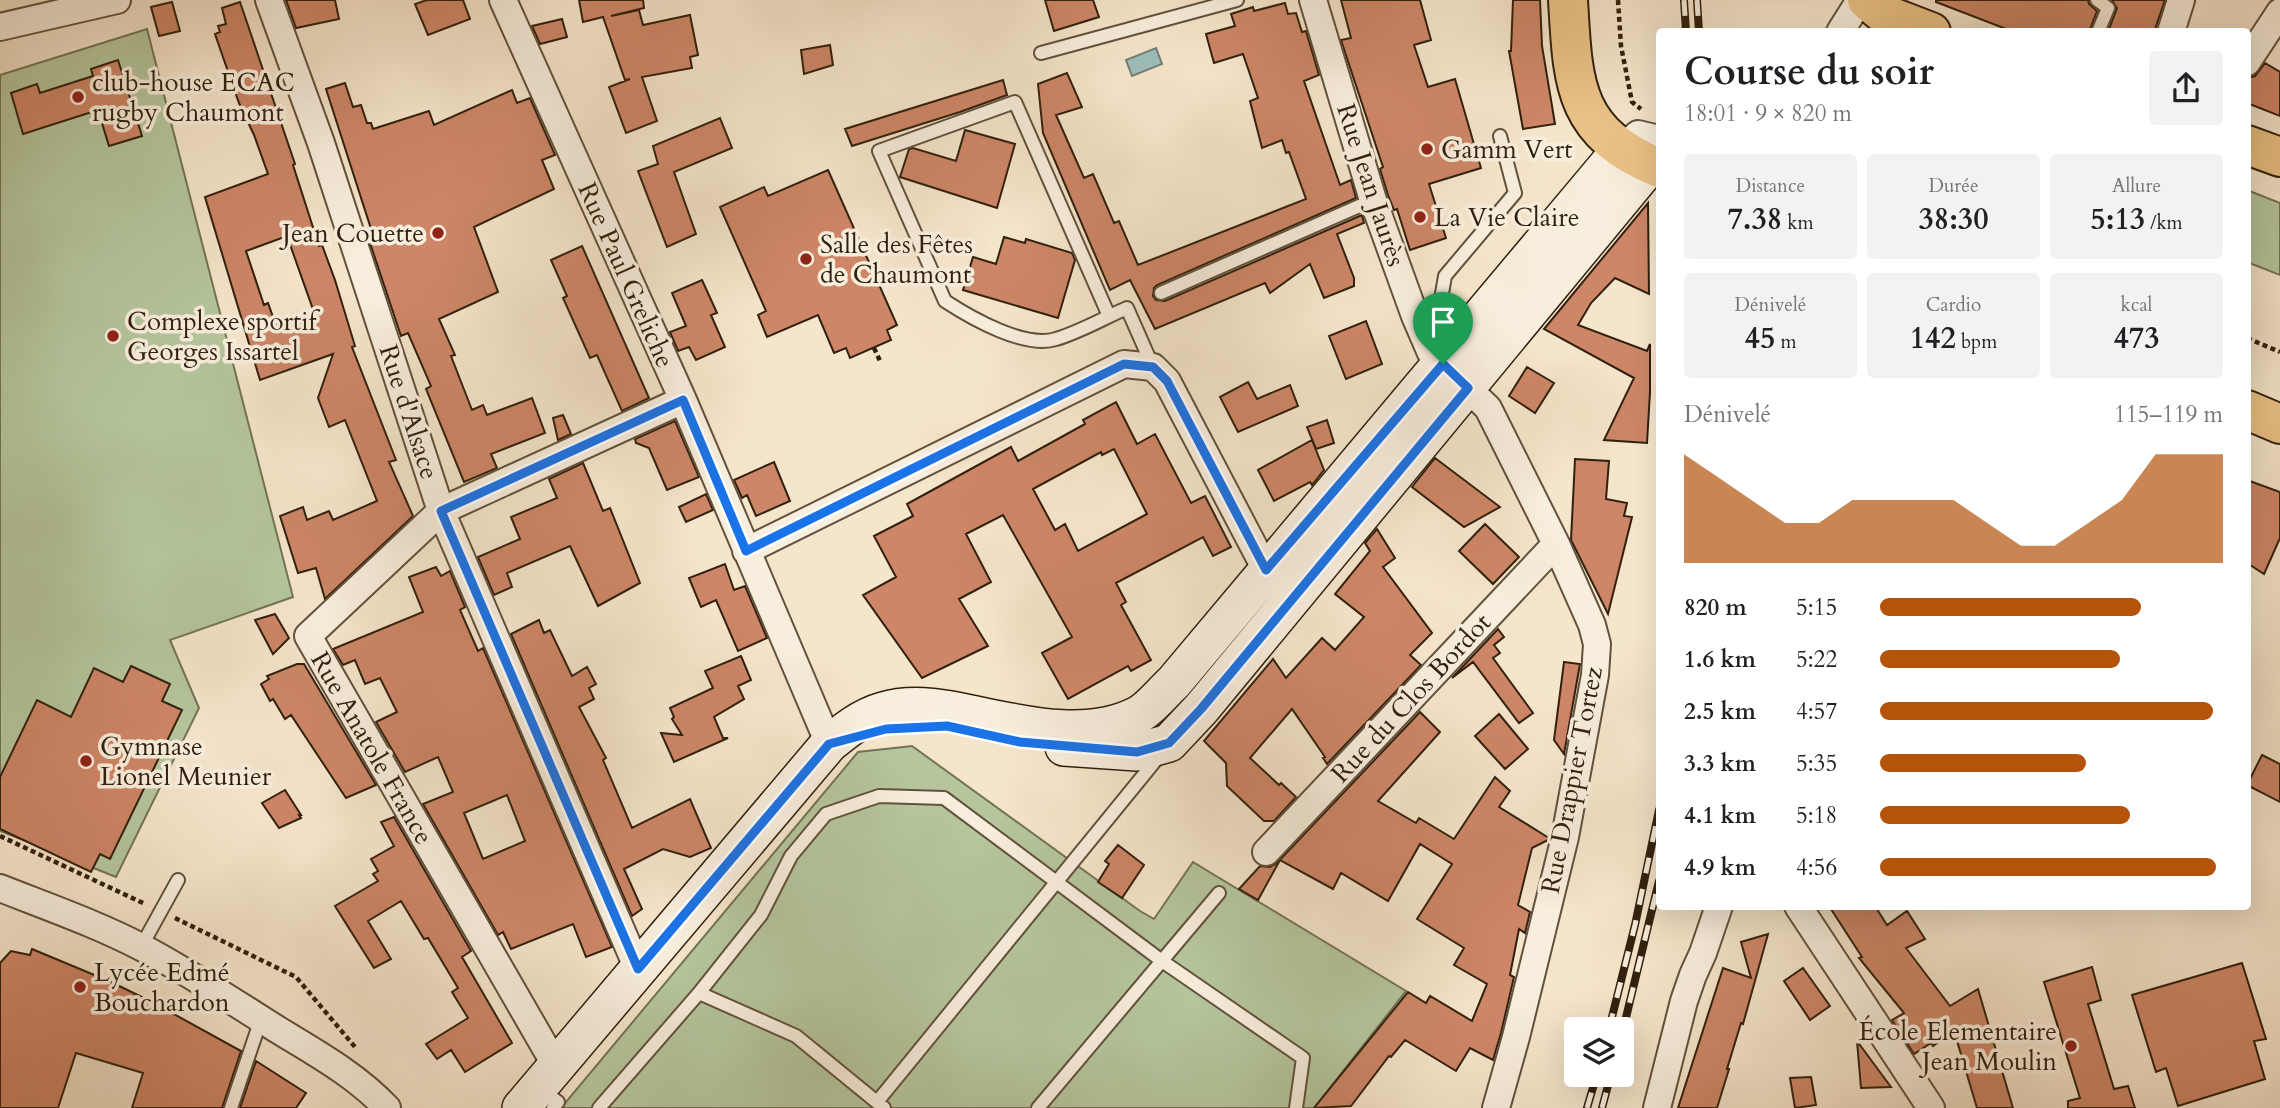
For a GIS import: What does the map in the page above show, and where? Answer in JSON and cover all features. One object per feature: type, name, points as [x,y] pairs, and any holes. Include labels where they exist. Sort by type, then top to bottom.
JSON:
[{"type":"main road","points":[[1568,0],[1575,84],[1595,126],[1649,151]]},
{"type":"main road","points":[[1867,0],[1884,14],[1921,28]]},
{"type":"main road","points":[[2251,146],[2280,157]]},
{"type":"main road","points":[[2251,412],[2280,424]]},
{"type":"street","points":[[0,27],[117,0]]},
{"type":"street","name":"Rue d'Alsace","points":[[269,0],[321,143],[441,511],[638,969]]},
{"type":"street","name":"Rue Paul Greliche","points":[[503,0],[683,400],[829,744]]},
{"type":"street","name":"Rue Jean Jaurès","points":[[1313,0],[1373,200],[1415,316],[1431,353],[1455,376]]},
{"type":"street","points":[[1842,28],[1860,0]]},
{"type":"street","points":[[2172,28],[2181,0]]},
{"type":"street","points":[[2251,56],[2280,12]]},
{"type":"street","points":[[542,1092],[638,969],[829,744],[886,729],[947,726],[1020,742],[1137,752],[1154,729],[1174,682],[1266,570],[1455,376],[1649,151]]},
{"type":"street","points":[[746,551],[1124,364],[1153,367],[1167,381],[1285,606]]},
{"type":"street","points":[[1154,729],[1201,709],[1285,606],[1455,376]]},
{"type":"street","name":"Rue Drappier Tortez","points":[[1455,376],[1489,408],[1556,544],[1592,625],[1597,644],[1595,675],[1565,837],[1496,1108]]},
{"type":"street","name":"Rue Anatole France","points":[[542,1092],[308,636],[441,511],[683,400]]},
{"type":"street","name":"Rue du Clos Bordot","points":[[1266,852],[1556,544]]},
{"type":"street","points":[[0,888],[85,921],[141,947],[332,1063],[373,1093],[387,1108]]},
{"type":"street","points":[[1657,1108],[1684,1001],[1718,910]]},
{"type":"street","points":[[1801,910],[1931,1108]]},
{"type":"lane","points":[[1041,53],[1237,0]]},
{"type":"lane","points":[[2097,0],[2108,8],[2100,28]]},
{"type":"lane","points":[[1109,316],[1015,102],[879,151],[945,301],[1007,333],[1034,341],[1055,340],[1109,316],[1127,308],[1153,367]]},
{"type":"lane","points":[[1415,316],[1430,311],[1441,299],[1445,276],[1516,193],[1500,136]]},
{"type":"lane","points":[[1161,293],[1373,200]]},
{"type":"lane","points":[[699,993],[796,1036],[880,1105],[1056,881],[1154,729]]},
{"type":"lane","points":[[599,1108],[699,993],[761,915],[791,856],[826,814],[879,796],[944,798],[1162,961],[1303,1058],[1296,1108]]},
{"type":"lane","points":[[141,947],[178,880]]},
{"type":"lane","points":[[1038,1108],[1219,893]]},
{"type":"lane","points":[[231,1108],[261,1019]]},
{"type":"path","points":[[1618,0],[1621,46],[1632,102],[1642,110]]},
{"type":"path","points":[[2251,340],[2280,352]]},
{"type":"path","points":[[874,348],[881,363]]},
{"type":"path","points":[[0,836],[296,977],[356,1048]]},
{"type":"green space","name":"Complexe sportif Georges Issartel","points":[[147,29],[293,597],[170,640],[199,708],[116,877],[0,831],[0,75]]},
{"type":"green space","points":[[2251,192],[2280,203],[2280,275],[2251,264]]},
{"type":"green space","points":[[912,746],[1154,919],[1193,862],[1406,991],[1314,1108],[561,1108],[858,752]]},
{"type":"water","points":[[1156,48],[1162,64],[1132,76],[1126,60]]},
{"type":"building","points":[[286,0],[335,0],[339,19],[296,28]]},
{"type":"building","points":[[427,0],[463,0],[470,19],[428,35],[415,4]]},
{"type":"building","points":[[579,0],[643,0],[644,8],[611,16],[639,10],[643,25],[690,15],[698,55],[690,57],[692,68],[642,77],[657,121],[626,133],[609,87],[630,79],[625,80],[603,17],[583,22]]},
{"type":"building","points":[[1045,0],[1093,0],[1099,17],[1054,31]]},
{"type":"building","points":[[1341,0],[1420,0],[1431,40],[1414,45],[1428,87],[1455,79],[1481,168],[1429,184],[1446,238],[1410,250],[1397,209],[1394,210],[1388,195],[1380,169],[1383,167],[1341,40],[1351,38]]},
{"type":"building","points":[[1513,0],[1540,0],[1542,46],[1555,124],[1523,129],[1509,51]]},
{"type":"building","points":[[2088,0],[2097,11],[2091,28],[2004,28],[1936,2]]},
{"type":"building","points":[[2112,0],[2165,0],[2155,28],[2110,28],[2117,8]]},
{"type":"building","points":[[172,2],[180,31],[159,36],[151,7]]},
{"type":"building","points":[[240,2],[295,164],[293,165],[319,246],[322,245],[335,280],[355,346],[352,347],[396,460],[389,462],[413,516],[325,599],[316,568],[298,573],[280,516],[303,507],[307,520],[329,511],[333,520],[377,501],[345,420],[329,427],[318,398],[333,354],[260,380],[205,197],[268,174],[215,34],[220,32],[218,26],[226,24],[222,8]],"holes":[[[287,236],[316,318],[278,331],[268,303],[264,305],[246,251]]]},
{"type":"building","points":[[1285,3],[1288,14],[1296,13],[1302,32],[1306,31],[1319,75],[1304,81],[1340,185],[1351,180],[1356,198],[1157,285],[1153,296],[1156,300],[1165,301],[1362,215],[1364,223],[1337,234],[1354,278],[1354,286],[1324,298],[1310,264],[1270,293],[1265,283],[1155,329],[1130,280],[1110,290],[1043,133],[1038,84],[1067,73],[1082,107],[1056,115],[1084,178],[1093,174],[1114,223],[1119,221],[1138,265],[1306,199],[1282,140],[1262,148],[1250,101],[1258,98],[1243,54],[1214,63],[1206,34],[1235,26],[1231,14],[1253,7],[1254,11]]},
{"type":"building","points":[[562,19],[567,37],[540,44],[532,26]]},
{"type":"building","points":[[830,45],[833,65],[804,74],[801,50]]},
{"type":"building","name":"club-house ECAC rugby Chaumont","points":[[118,60],[142,136],[109,146],[98,110],[23,134],[11,93],[37,84],[40,93],[93,76],[91,69]]},
{"type":"building","points":[[2265,63],[2280,72],[2280,116],[2251,105],[2251,77],[2255,76]]},
{"type":"building","points":[[1003,80],[1007,95],[852,146],[845,129]]},
{"type":"building","points":[[345,83],[353,107],[361,105],[367,123],[371,123],[373,129],[429,111],[434,125],[512,90],[517,103],[530,98],[555,155],[542,160],[554,189],[474,227],[498,292],[439,319],[455,355],[451,356],[472,410],[483,405],[487,415],[532,398],[545,433],[491,454],[497,468],[464,482],[426,389],[431,386],[408,333],[401,336],[367,234],[372,232],[326,89]]},
{"type":"building","points":[[720,118],[732,148],[674,172],[696,234],[667,247],[638,171],[658,164],[653,146]]},
{"type":"building","points":[[965,130],[1015,144],[997,208],[900,177],[909,149],[956,161]]},
{"type":"building","name":"Salle des Fêtes de Chaumont","points":[[828,170],[897,325],[887,330],[891,340],[850,358],[846,348],[834,353],[818,315],[767,337],[758,315],[766,311],[720,207],[764,187],[768,196]]},
{"type":"building","points":[[1648,203],[1649,294],[1615,278],[1591,303],[1578,325],[1647,351],[1650,344],[1647,443],[1604,440],[1634,378],[1544,329]]},
{"type":"building","points":[[1004,237],[1025,243],[1026,239],[1072,253],[1075,260],[1058,318],[963,290],[973,257],[996,264]]},
{"type":"building","points":[[582,246],[649,398],[622,411],[597,355],[590,358],[563,298],[567,296],[551,260]]},
{"type":"building","points":[[702,280],[717,313],[711,315],[725,347],[696,360],[689,347],[678,351],[670,332],[686,326],[672,293]]},
{"type":"building","points":[[1366,321],[1382,364],[1346,379],[1329,336]]},
{"type":"building","points":[[1527,367],[1554,383],[1535,413],[1509,396]]},
{"type":"building","points":[[1248,382],[1257,399],[1290,385],[1298,406],[1238,432],[1220,397]]},
{"type":"building","points":[[1116,402],[1137,444],[1155,434],[1191,503],[1205,496],[1231,547],[1213,556],[1203,537],[1116,583],[1126,602],[1121,605],[1151,660],[1131,671],[1128,666],[1068,699],[1042,653],[1072,637],[1003,515],[966,534],[991,582],[959,599],[988,646],[922,678],[863,595],[896,577],[874,536],[913,516],[907,504],[1011,447],[1018,461],[1085,424],[1083,420]],"holes":[[[1114,449],[1147,514],[1078,551],[1065,524],[1055,530],[1033,489],[1101,452],[1102,455]]]},
{"type":"building","points":[[563,415],[571,434],[558,440],[553,418]]},
{"type":"building","points":[[1327,420],[1334,443],[1316,449],[1307,427]]},
{"type":"building","points":[[675,421],[699,477],[667,490],[649,448],[636,443],[635,439]]},
{"type":"building","points":[[1312,440],[1324,470],[1312,485],[1310,482],[1274,501],[1258,470]]},
{"type":"building","points":[[1435,458],[1500,507],[1464,527],[1412,487]]},
{"type":"building","points":[[1575,459],[1609,461],[1606,499],[1627,503],[1624,516],[1632,517],[1608,614],[1571,540]]},
{"type":"building","points":[[774,462],[790,501],[756,516],[747,495],[742,498],[734,480]]},
{"type":"building","points":[[583,463],[603,511],[610,508],[640,583],[598,606],[570,546],[507,573],[512,587],[494,595],[478,557],[520,539],[511,517],[557,498],[549,479]]},
{"type":"building","points":[[2251,481],[2280,492],[2280,538],[2264,574],[2251,566]]},
{"type":"building","points":[[706,494],[713,510],[686,522],[679,507]]},
{"type":"building","points":[[1485,524],[1519,557],[1493,584],[1459,551]]},
{"type":"building","points":[[1377,529],[1395,558],[1383,567],[1432,633],[1410,655],[1421,665],[1327,764],[1292,709],[1250,758],[1296,797],[1274,821],[1264,821],[1227,786],[1226,763],[1204,741],[1273,659],[1286,678],[1322,638],[1335,650],[1364,617],[1335,594],[1370,551],[1365,543]]},
{"type":"building","points":[[725,564],[734,590],[745,586],[767,638],[738,651],[716,600],[701,607],[689,578]]},
{"type":"building","points":[[436,567],[441,576],[450,571],[465,607],[460,610],[478,651],[483,648],[612,947],[586,957],[573,924],[511,949],[503,932],[498,935],[423,804],[453,792],[438,757],[405,772],[376,722],[397,712],[380,678],[365,684],[355,660],[343,665],[333,649],[423,612],[409,577]],"holes":[[[507,795],[525,841],[483,859],[464,813]]]},
{"type":"building","points":[[275,614],[289,638],[273,654],[255,620]]},
{"type":"building","points":[[539,620],[544,633],[550,630],[572,676],[587,667],[596,684],[589,688],[594,699],[579,707],[606,758],[603,760],[632,828],[690,799],[711,848],[690,857],[663,849],[624,869],[642,909],[632,916],[511,634]]},
{"type":"building","points":[[1498,629],[1504,637],[1494,645],[1500,653],[1493,658],[1533,713],[1519,723],[1473,662],[1452,678]]},
{"type":"building","points":[[741,656],[751,680],[738,686],[744,699],[714,717],[723,738],[728,738],[674,762],[661,733],[682,735],[672,719],[674,717],[670,708],[713,688],[705,671]]},
{"type":"building","points":[[1564,662],[1580,664],[1564,754],[1554,740]]},
{"type":"building","points":[[297,664],[304,664],[376,785],[346,798],[291,715],[285,719],[273,699],[270,701],[261,684],[269,679],[267,676]]},
{"type":"building","name":"Gymnase Lionel Meunier","points":[[131,666],[170,684],[162,701],[182,710],[110,859],[100,854],[91,872],[0,829],[0,777],[37,700],[71,717],[94,668],[123,682]]},
{"type":"building","points":[[1420,712],[1440,732],[1378,801],[1416,823],[1419,818],[1454,839],[1495,777],[1510,791],[1499,807],[1549,838],[1532,848],[1518,905],[1530,912],[1525,933],[1519,929],[1510,975],[1514,977],[1501,1033],[1493,1060],[1470,1048],[1456,1071],[1405,1040],[1391,1057],[1389,1056],[1351,1106],[1314,1108],[1408,992],[1426,1003],[1430,996],[1472,1021],[1487,984],[1454,965],[1464,948],[1417,919],[1452,864],[1420,844],[1388,901],[1341,873],[1333,889],[1280,860],[1258,900],[1239,889],[1260,866],[1270,867],[1277,863]]},
{"type":"building","points":[[1499,714],[1528,749],[1505,769],[1475,736]]},
{"type":"building","points":[[2262,755],[2280,764],[2280,802],[2251,787],[2251,777]]},
{"type":"building","points":[[285,790],[301,818],[279,828],[262,803]]},
{"type":"building","points":[[394,817],[471,951],[462,957],[512,1043],[465,1072],[451,1050],[437,1059],[426,1044],[468,1018],[452,992],[458,988],[428,938],[424,939],[401,901],[368,921],[391,959],[374,968],[335,906],[378,881],[373,874],[378,871],[371,859],[394,846],[381,822]]},
{"type":"building","points":[[1118,845],[1144,865],[1122,898],[1098,882],[1109,864],[1105,861]]},
{"type":"building","points":[[1832,910],[1878,910],[1887,925],[1907,911],[1925,939],[1906,948],[1950,1006],[1978,989],[2013,1108],[1977,1108],[1954,1031],[1933,1046],[1931,1043],[1914,1054],[1892,1020],[1904,1013],[1859,958],[1862,957]]},
{"type":"building","points":[[1768,934],[1717,1108],[1678,1108],[1723,968],[1751,978],[1741,942]]},
{"type":"building","name":"Lycée Edmé Bouchardon","points":[[32,949],[152,1002],[241,1051],[222,1108],[132,1108],[143,1073],[76,1053],[58,1108],[0,1108],[0,963],[11,951],[30,955]]},
{"type":"building","points":[[2242,963],[2266,1039],[2254,1041],[2265,1079],[2178,1106],[2166,1068],[2156,1072],[2132,995]]},
{"type":"building","points":[[2092,967],[2101,1000],[2088,1004],[2114,1089],[2128,1086],[2135,1108],[2068,1108],[2068,1101],[2080,1098],[2044,982]]},
{"type":"building","points":[[1803,968],[1830,1006],[1810,1020],[1784,981]]},
{"type":"building","points":[[1857,1041],[1891,1087],[1861,1088]]},
{"type":"building","points":[[256,1061],[306,1093],[296,1108],[240,1108]]},
{"type":"building","points":[[1811,1077],[1816,1105],[1795,1108],[1790,1078]]},
{"type":"railway","points":[[1684,0],[1686,28]]},
{"type":"railway","points":[[1697,0],[1699,28]]},
{"type":"railway","points":[[1612,1017],[1656,824]]},
{"type":"railway","points":[[1626,1017],[1656,893]]},
{"type":"railway","points":[[1587,1108],[1593,1087]]},
{"type":"railway","points":[[1602,1108],[1608,1087]]},
{"type":"place","name":"club-house ECAC rugby Chaumont","points":[[78,97]]},
{"type":"place","name":"Gamm Vert","points":[[1427,149]]},
{"type":"place","name":"La Vie Claire","points":[[1420,217]]},
{"type":"place","name":"Jean Couette","points":[[438,233]]},
{"type":"place","name":"Salle des Fêtes de Chaumont","points":[[806,259]]},
{"type":"place","name":"Complexe sportif Georges Issartel","points":[[113,336]]},
{"type":"place","name":"Gymnase Lionel Meunier","points":[[86,761]]},
{"type":"place","name":"Lycée Edmé Bouchardon","points":[[80,987]]},
{"type":"place","name":"École Elementaire Jean Moulin","points":[[2071,1046]]},
{"type":"route","points":[[1124,364],[1153,367],[1167,381],[1266,570],[1443,364],[1468,388],[1201,709],[1169,743],[1137,752],[1096,750],[1020,742],[947,726],[886,729],[829,744],[638,969],[441,511],[683,400],[746,551],[1124,364]]}]
